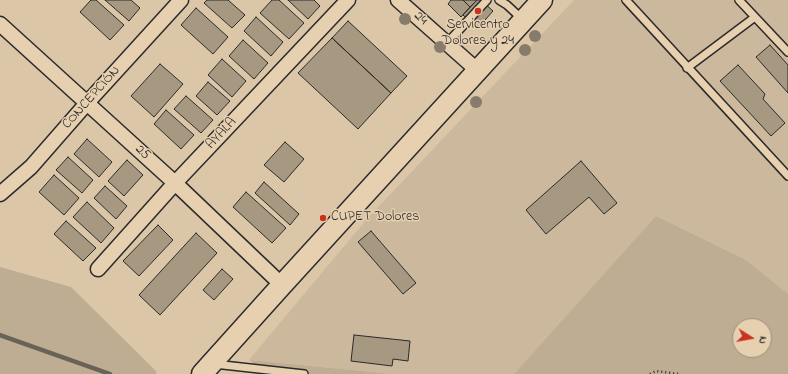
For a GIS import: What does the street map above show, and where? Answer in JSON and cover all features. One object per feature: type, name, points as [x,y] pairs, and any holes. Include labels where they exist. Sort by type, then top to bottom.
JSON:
[{"type":"main road","points":[[207,369],[542,0]]},
{"type":"street","name":"CONCEPCIÓN","points":[[0,194],[31,167],[181,0]]},
{"type":"street","name":"AYALA","points":[[98,269],[175,183],[348,0]]},
{"type":"street","name":"24","points":[[398,0],[477,70]]},
{"type":"street","name":"25","points":[[0,24],[175,183],[282,285]]},
{"type":"lane","points":[[447,43],[488,0]]},
{"type":"lane","points":[[499,0],[507,5],[523,21]]},
{"type":"lane","points":[[626,0],[788,176]]},
{"type":"lane","points":[[739,0],[788,52]]},
{"type":"lane","points":[[687,68],[755,17]]},
{"type":"lane","points":[[207,369],[304,374]]},
{"type":"path","points":[[650,374],[656,371],[680,374]]},
{"type":"shaded area","points":[[574,0],[788,0],[788,294],[746,260],[656,216],[514,374],[393,374],[249,360],[366,220]]},
{"type":"shaded area","points":[[656,216],[746,260],[788,294],[788,374],[514,374]]},
{"type":"shaded area","points":[[0,267],[71,287],[157,372],[155,374],[0,374]]},
{"type":"shaded area","points":[[249,360],[393,374],[268,374]]},
{"type":"building","points":[[91,0],[96,0],[124,25],[110,40],[80,12]]},
{"type":"building","points":[[105,0],[131,0],[140,8],[129,21]]},
{"type":"building","points":[[207,0],[228,0],[245,15],[232,28],[204,3]]},
{"type":"building","points":[[272,0],[279,0],[304,23],[289,39],[260,13]]},
{"type":"building","points":[[288,0],[314,0],[320,6],[308,19]]},
{"type":"building","points":[[451,0],[463,0],[470,7],[461,17],[448,4]]},
{"type":"building","points":[[463,0],[477,0],[470,7]]},
{"type":"building","points":[[477,0],[481,0],[493,11],[478,28],[463,15]]},
{"type":"building","points":[[196,8],[228,37],[213,54],[181,25]]},
{"type":"building","points":[[256,17],[283,42],[271,56],[244,31]]},
{"type":"building","points":[[348,21],[407,76],[391,93],[332,38]]},
{"type":"building","points":[[332,38],[391,93],[358,129],[298,73]]},
{"type":"building","points":[[243,40],[268,63],[254,79],[229,56]]},
{"type":"building","points":[[770,45],[788,65],[788,93],[756,57]]},
{"type":"building","points":[[222,59],[246,81],[232,97],[208,75]]},
{"type":"building","points":[[160,64],[183,84],[154,117],[131,96]]},
{"type":"building","points":[[738,65],[765,94],[763,99],[785,123],[771,136],[720,81]]},
{"type":"building","points":[[208,82],[230,101],[217,115],[196,96]]},
{"type":"building","points":[[186,96],[213,120],[201,133],[174,109]]},
{"type":"building","points":[[166,110],[194,135],[181,149],[154,124]]},
{"type":"building","points":[[87,139],[112,162],[99,177],[74,154]]},
{"type":"building","points":[[285,142],[304,159],[284,182],[264,165]]},
{"type":"building","points":[[68,157],[93,180],[82,193],[56,170]]},
{"type":"building","points":[[127,160],[143,175],[124,196],[108,181]]},
{"type":"building","points":[[581,161],[617,203],[604,214],[589,197],[546,234],[526,210]]},
{"type":"building","points":[[54,175],[79,198],[64,215],[39,192]]},
{"type":"building","points":[[264,182],[299,214],[290,225],[255,193]]},
{"type":"building","points":[[105,186],[127,206],[116,219],[94,198]]},
{"type":"building","points":[[246,192],[286,228],[272,243],[233,207]]},
{"type":"building","points":[[87,202],[114,228],[101,243],[73,217]]},
{"type":"building","points":[[66,221],[96,248],[83,261],[54,234]]},
{"type":"building","points":[[158,225],[173,240],[139,276],[123,261]]},
{"type":"building","points":[[371,231],[416,283],[403,294],[358,242]]},
{"type":"building","points":[[196,233],[217,253],[160,315],[139,295]]},
{"type":"building","points":[[222,269],[233,279],[214,300],[203,290]]},
{"type":"building","points":[[354,335],[410,341],[408,361],[393,359],[392,366],[351,361]]},
{"type":"waterway","points":[[0,335],[110,374]]},
{"type":"place","name":"Servicentro Dolores y 24","points":[[478,11]]},
{"type":"place","name":"CUPET Dolores","points":[[323,218]]}]
